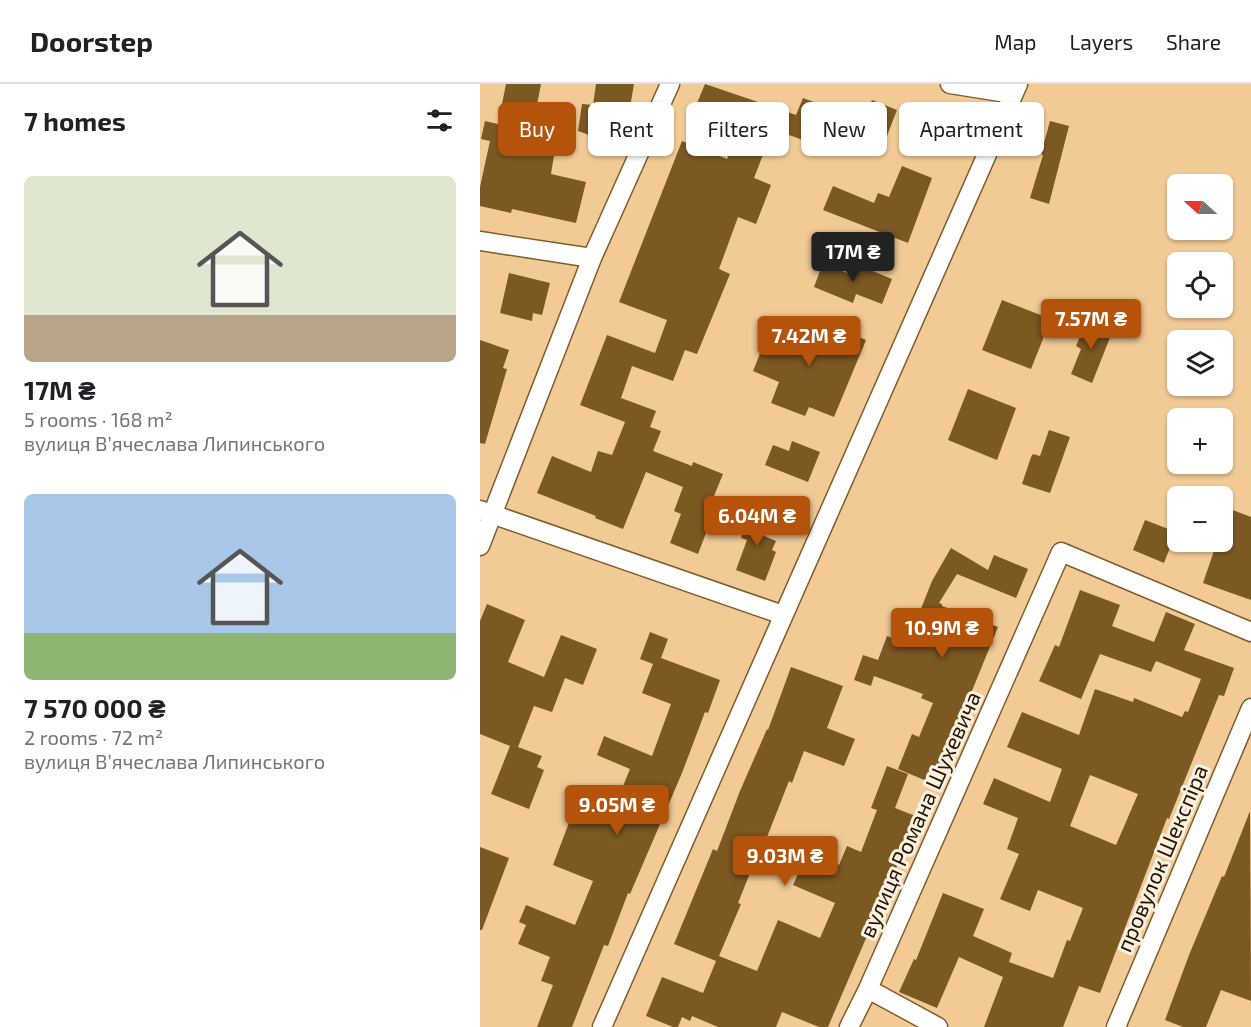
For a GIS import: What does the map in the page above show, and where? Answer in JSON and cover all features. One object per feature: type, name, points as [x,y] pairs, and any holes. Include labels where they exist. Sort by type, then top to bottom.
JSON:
[{"type":"street","points":[[480,546],[486,512],[592,258],[670,84]]},
{"type":"street","points":[[602,1027],[1016,89],[950,84]]},
{"type":"street","points":[[480,241],[592,258]]},
{"type":"street","points":[[486,512],[783,615]]},
{"type":"street","name":"вулиця Романа Шухевича","points":[[849,1027],[1062,552],[1251,632]]},
{"type":"street","name":"провулок Шекспіра","points":[[1116,1027],[1251,708]]},
{"type":"street","points":[[868,989],[938,1027]]},
{"type":"building","points":[[506,84],[541,84],[538,102],[502,102]]},
{"type":"building","points":[[596,84],[634,84],[631,102],[593,102]]},
{"type":"building","points":[[705,84],[758,102],[698,102]]},
{"type":"building","points":[[803,98],[814,102],[801,102]]},
{"type":"building","points":[[801,103],[801,139],[789,135],[789,113],[796,115]]},
{"type":"building","points":[[582,104],[588,105],[588,135],[578,131]]},
{"type":"building","points":[[887,106],[897,110],[887,136]]},
{"type":"building","points":[[485,121],[498,124],[498,156],[554,156],[551,174],[586,182],[576,223],[512,209],[511,213],[480,206],[480,187],[490,141],[481,139]]},
{"type":"building","points":[[1050,121],[1069,126],[1049,204],[1030,198],[1044,156],[1044,143]]},
{"type":"building","points":[[682,141],[686,143],[686,156],[720,156],[727,159],[728,156],[763,156],[754,178],[771,185],[756,224],[738,217],[719,269],[730,274],[697,354],[685,350],[673,381],[632,366],[621,398],[656,411],[650,427],[661,431],[653,451],[692,466],[693,462],[723,474],[707,513],[713,515],[698,554],[670,543],[681,514],[674,511],[683,487],[646,472],[623,529],[537,493],[552,456],[591,472],[598,451],[612,455],[625,422],[580,405],[607,335],[655,353],[667,320],[619,302]]},
{"type":"building","points":[[902,166],[932,178],[908,243],[823,210],[833,186],[874,203],[878,193],[889,197]]},
{"type":"building","points":[[823,263],[849,274],[853,263],[892,279],[882,304],[856,294],[853,303],[814,287]]},
{"type":"building","points":[[509,273],[550,283],[542,315],[533,313],[532,321],[500,313]]},
{"type":"building","points":[[1002,300],[1051,319],[1031,369],[982,350]]},
{"type":"building","points":[[1087,319],[1113,330],[1092,383],[1071,374],[1081,349],[1076,346]]},
{"type":"building","points":[[773,321],[821,340],[827,324],[866,340],[834,417],[809,407],[805,416],[771,403],[779,382],[753,371]]},
{"type":"building","points":[[480,340],[509,350],[503,368],[507,369],[485,444],[480,443]]},
{"type":"building","points":[[968,389],[1016,408],[997,460],[948,440]]},
{"type":"building","points":[[1049,430],[1070,437],[1050,493],[1022,484],[1031,457],[1033,454],[1040,456]]},
{"type":"building","points":[[792,441],[820,452],[808,482],[765,465],[773,445],[789,451]]},
{"type":"building","points":[[753,508],[772,515],[764,536],[776,541],[772,550],[776,552],[765,581],[736,570],[747,540],[741,538]]},
{"type":"building","points":[[1233,510],[1251,517],[1251,600],[1203,583],[1214,552],[1233,552]]},
{"type":"building","points":[[1145,520],[1167,529],[1168,552],[1164,563],[1133,550]]},
{"type":"building","points":[[951,548],[988,570],[994,555],[1028,569],[1016,598],[957,574],[939,603],[998,627],[934,784],[898,769],[912,734],[919,737],[933,703],[921,698],[923,694],[874,676],[871,686],[854,680],[863,655],[878,660],[887,636],[907,644],[932,581]]},
{"type":"building","points":[[1080,590],[1120,605],[1112,626],[1154,642],[1166,612],[1195,624],[1184,650],[1234,668],[1224,696],[1219,695],[1169,819],[1167,818],[1100,993],[1079,986],[1063,1027],[984,1027],[1003,977],[959,957],[937,1008],[899,992],[914,959],[916,960],[943,893],[984,909],[973,936],[1012,953],[1009,962],[1053,978],[1067,940],[1070,941],[1083,908],[1038,890],[1030,911],[1000,899],[1019,854],[1007,849],[1018,818],[983,804],[994,778],[1050,802],[1062,769],[1007,747],[1022,712],[1079,735],[1095,689],[1133,702],[1134,698],[1182,717],[1185,711],[1188,712],[1201,679],[1156,661],[1151,672],[1100,654],[1081,699],[1039,681],[1055,645],[1059,647]],"holes":[[[1090,775],[1138,794],[1116,845],[1070,826]]]},
{"type":"building","points":[[487,604],[525,620],[508,662],[544,677],[561,635],[597,649],[583,685],[565,678],[552,712],[534,706],[518,747],[542,756],[537,767],[544,770],[529,809],[491,794],[510,746],[480,734],[480,621]]},
{"type":"building","points":[[650,632],[668,639],[661,658],[720,680],[630,894],[628,893],[608,946],[604,945],[572,1027],[537,1027],[553,985],[541,981],[550,957],[518,944],[526,925],[519,922],[526,905],[575,925],[593,881],[553,865],[573,812],[570,811],[577,793],[614,808],[630,769],[597,755],[604,736],[652,756],[671,704],[642,693],[653,664],[640,659]]},
{"type":"building","points":[[791,667],[843,686],[827,728],[855,739],[844,766],[804,751],[792,783],[789,781],[767,837],[839,865],[847,846],[861,852],[877,810],[871,808],[887,766],[908,774],[895,808],[918,817],[828,1027],[819,1027],[782,1012],[776,1027],[718,1027],[692,1016],[690,1021],[682,1017],[678,1027],[673,1027],[646,1016],[662,977],[703,993],[716,961],[674,944],[713,849],[717,851],[740,791],[768,730]],"holes":[[[758,853],[800,870],[793,885],[835,903],[820,938],[778,920],[757,971],[719,956],[741,904],[738,903]]]},
{"type":"building","points":[[1250,811],[1251,1001],[1221,990],[1206,1027],[1183,1027],[1165,1020],[1189,955],[1222,876],[1224,877]]},
{"type":"building","points":[[480,847],[509,858],[482,930],[480,930]]}]
